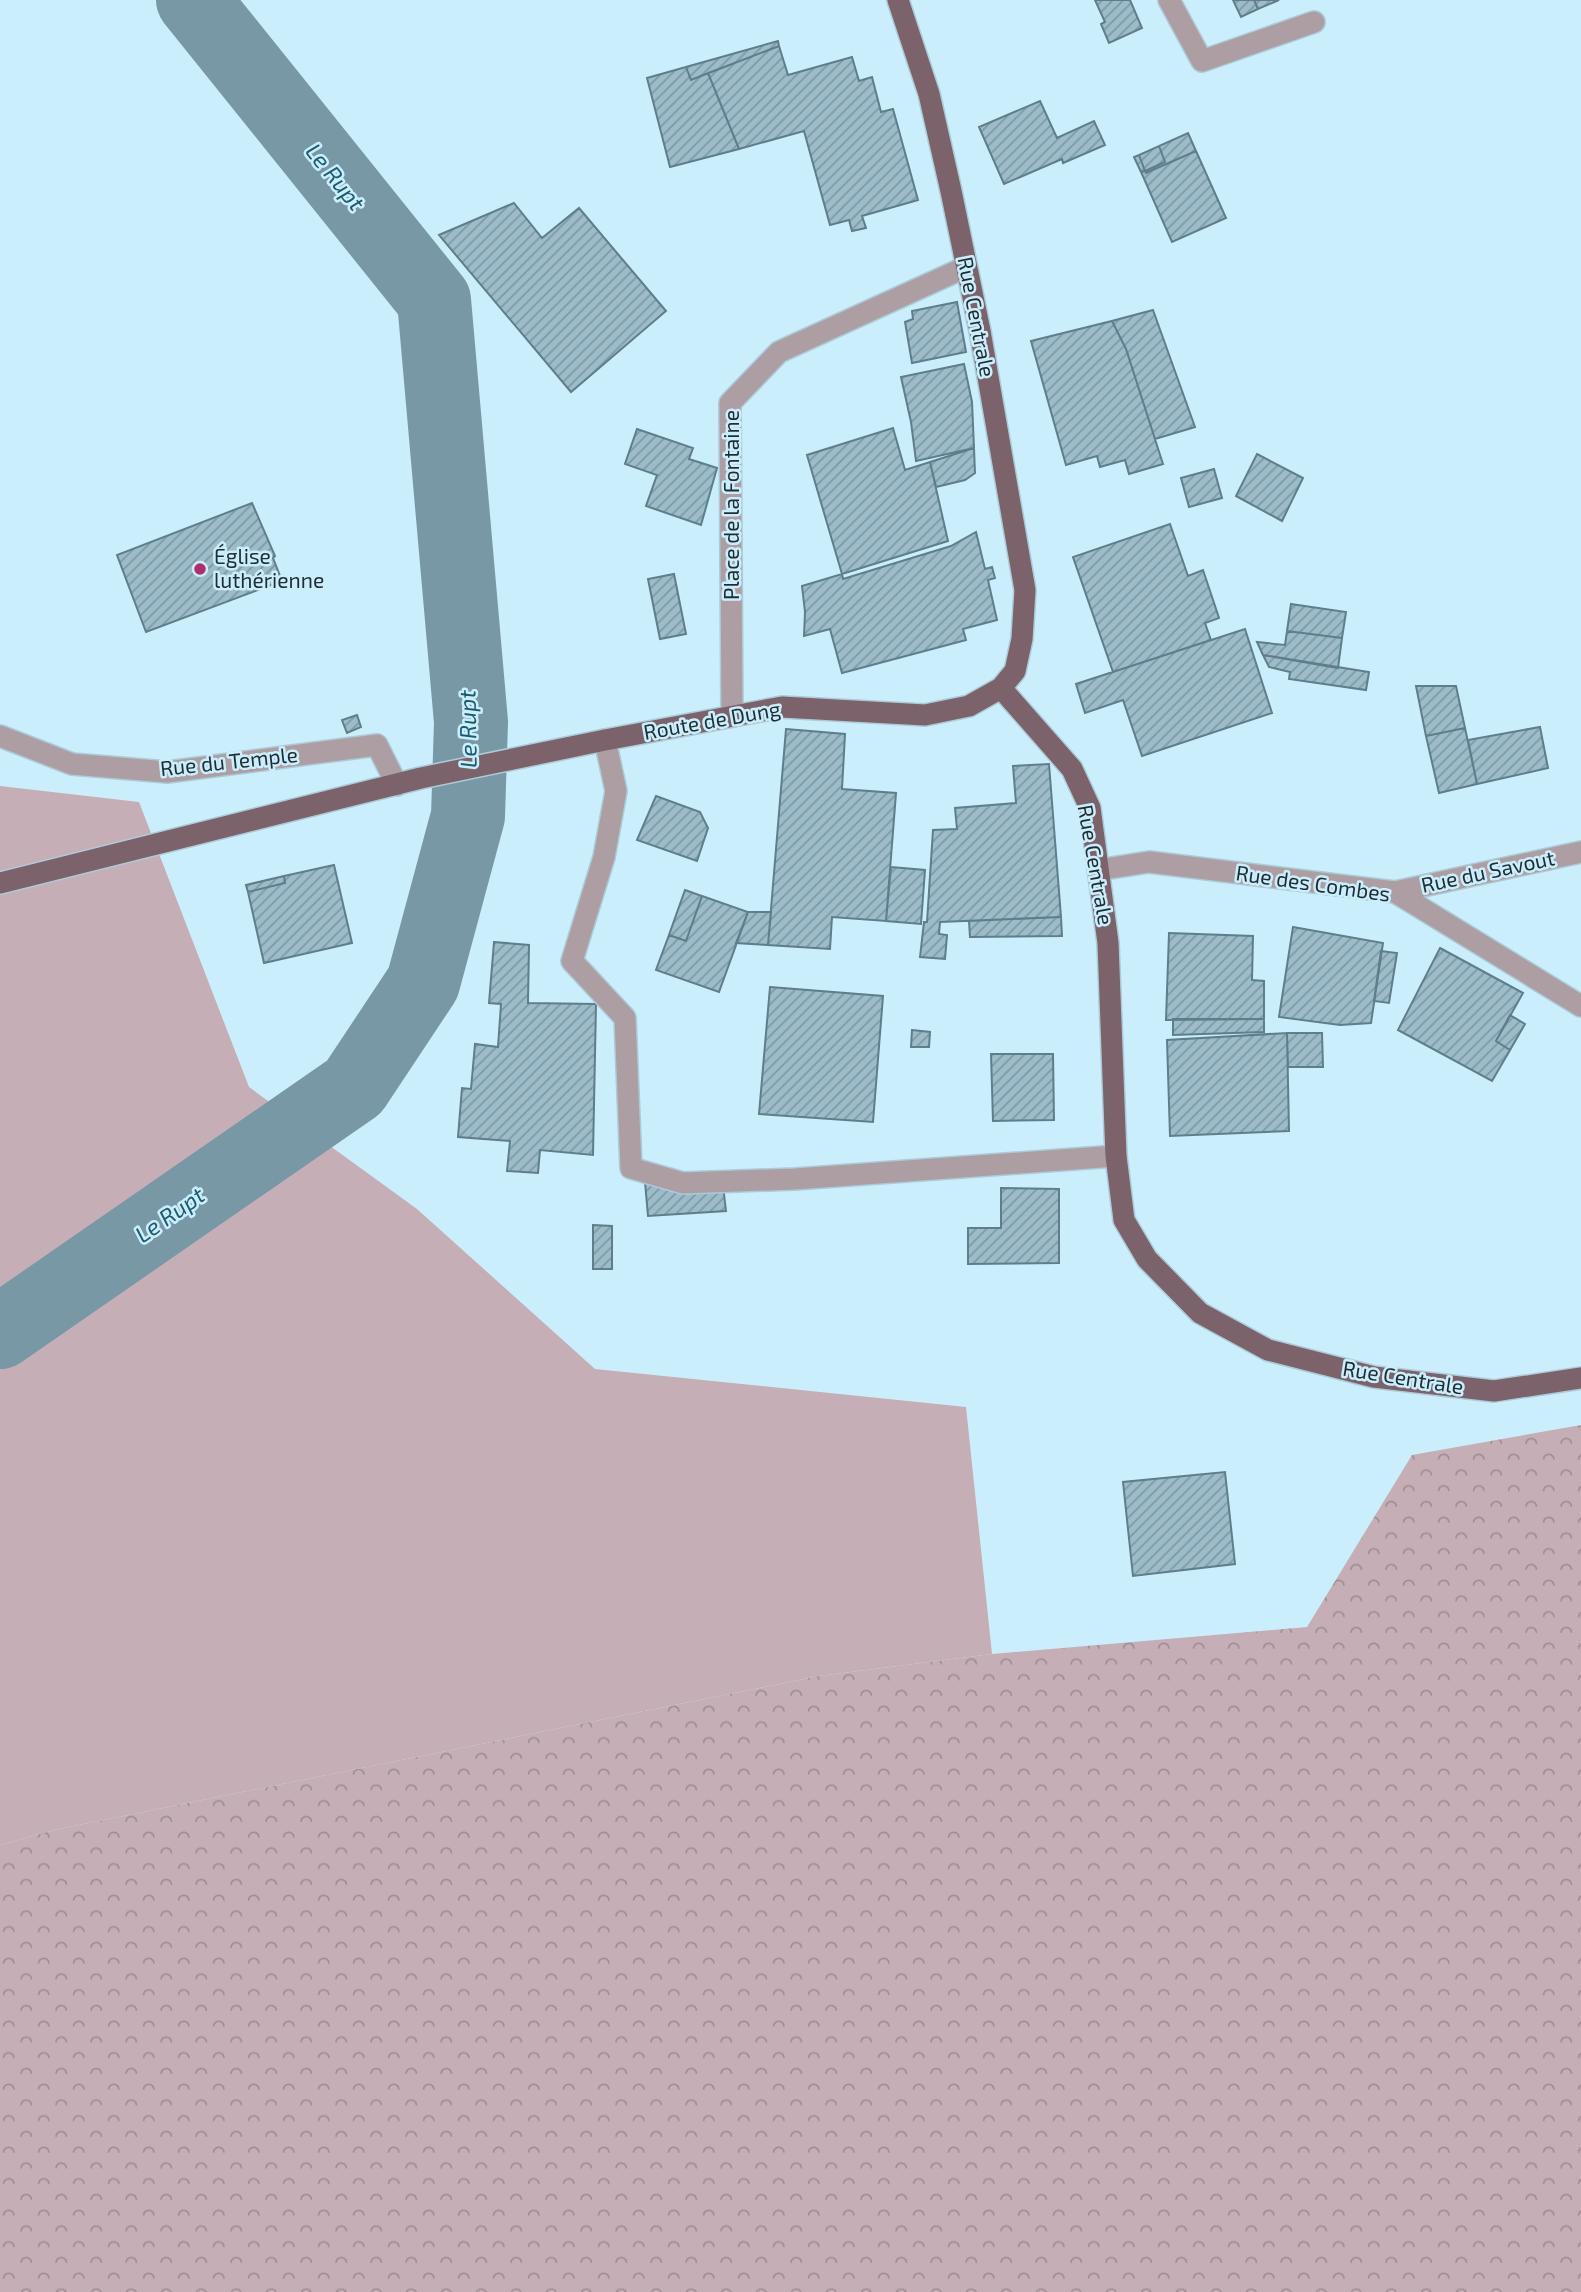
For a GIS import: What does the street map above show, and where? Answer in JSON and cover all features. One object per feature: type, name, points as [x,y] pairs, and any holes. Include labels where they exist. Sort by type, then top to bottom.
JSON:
[{"type":"main road","name":"Rue Centrale","points":[[898,0],[929,94],[967,267],[1024,590],[1022,639],[1015,671],[1001,688],[1072,769],[1090,808],[1108,943],[1116,1156],[1124,1220],[1147,1259],[1200,1313],[1268,1350],[1374,1377],[1494,1391],[1581,1378]]},
{"type":"main road","name":"Route de Dung","points":[[0,883],[421,778],[605,740],[782,707],[925,715],[969,706],[1001,688]]},
{"type":"street","points":[[1169,0],[1202,61],[1314,22]]},
{"type":"street","name":"Place de la Fontaine","points":[[732,716],[730,403],[779,352],[967,267]]},
{"type":"street","name":"Rue du Temple","points":[[0,736],[72,764],[167,772],[377,745],[397,785]]},
{"type":"street","points":[[605,740],[616,791],[604,857],[572,961],[625,1018],[631,1168],[683,1183],[809,1178],[1116,1156]]},
{"type":"street","name":"Rue du Savout","points":[[1395,892],[1581,852]]},
{"type":"street","name":"Rue des Combes","points":[[1098,870],[1149,862],[1395,892],[1581,1006]]},
{"type":"green space","points":[[0,786],[139,802],[249,1087],[417,1209],[595,1369],[966,1407],[992,1654],[819,1676],[54,1830],[0,1845]]},
{"type":"green space","points":[[1581,1425],[1581,2292],[0,2292],[0,1845],[54,1830],[819,1676],[992,1654],[1307,1627],[1412,1455]]},
{"type":"building","points":[[1095,0],[1130,0],[1142,28],[1109,43],[1101,24],[1105,22]]},
{"type":"building","points":[[1233,0],[1254,0],[1258,9],[1241,17]]},
{"type":"building","points":[[1254,0],[1279,0],[1258,9]]},
{"type":"building","points":[[778,41],[779,46],[691,80],[686,67]]},
{"type":"building","points":[[779,46],[788,75],[852,57],[859,81],[872,77],[881,112],[893,109],[918,200],[862,216],[866,228],[852,231],[849,220],[830,225],[804,131],[739,149],[708,73]]},
{"type":"building","points":[[686,67],[691,80],[708,73],[739,149],[670,167],[647,78]]},
{"type":"building","points":[[1040,101],[1057,138],[1094,121],[1105,145],[1063,163],[1062,159],[1004,184],[979,127]]},
{"type":"building","points":[[1188,133],[1196,151],[1146,173],[1145,171],[1165,162],[1159,146]]},
{"type":"building","points":[[1159,146],[1165,162],[1145,171],[1139,155]]},
{"type":"building","points":[[1196,151],[1226,218],[1172,242],[1141,172],[1146,173]]},
{"type":"building","points":[[1139,155],[1145,171],[1141,172],[1134,157]]},
{"type":"building","points":[[514,203],[542,238],[579,208],[666,311],[571,392],[439,235]]},
{"type":"building","points":[[957,302],[966,352],[912,363],[905,322],[913,319],[912,311]]},
{"type":"building","points":[[1153,310],[1195,427],[1155,439],[1126,349],[1112,321]]},
{"type":"building","points":[[1112,321],[1126,349],[1163,464],[1129,474],[1125,460],[1100,467],[1097,456],[1066,465],[1031,341]]},
{"type":"building","points":[[964,364],[972,402],[974,448],[916,461],[901,377]]},
{"type":"building","points":[[893,428],[905,470],[930,462],[948,541],[842,574],[807,455]]},
{"type":"building","points":[[637,429],[693,448],[689,459],[717,468],[701,525],[646,506],[657,475],[625,464]]},
{"type":"building","points":[[974,448],[975,473],[965,480],[936,487],[930,462]]},
{"type":"building","points":[[1257,454],[1303,478],[1282,521],[1236,496]]},
{"type":"building","points":[[1214,469],[1222,498],[1189,507],[1181,478]]},
{"type":"building","name":"Église luthérienne","points":[[252,503],[275,556],[273,558],[282,581],[146,632],[117,555]]},
{"type":"building","points":[[1170,524],[1188,576],[1203,570],[1219,618],[1205,623],[1211,640],[1113,672],[1073,557]]},
{"type":"building","points":[[976,532],[985,569],[992,567],[995,578],[988,580],[997,620],[963,629],[966,640],[842,673],[830,629],[804,636],[802,586],[842,574],[843,579],[951,546]]},
{"type":"building","points":[[674,574],[686,634],[660,639],[648,579]]},
{"type":"building","points":[[1291,604],[1346,612],[1342,638],[1287,631]]},
{"type":"building","points":[[1245,629],[1272,713],[1142,756],[1123,700],[1085,713],[1076,684]]},
{"type":"building","points":[[1287,631],[1342,638],[1338,668],[1263,655],[1257,642],[1285,645]]},
{"type":"building","points":[[1263,655],[1369,672],[1366,690],[1289,679],[1290,672],[1269,667]]},
{"type":"building","points":[[1416,686],[1456,686],[1465,728],[1426,736]]},
{"type":"building","points":[[357,715],[361,727],[347,733],[342,720]]},
{"type":"building","points":[[1540,727],[1548,768],[1477,784],[1468,740]]},
{"type":"building","points":[[1465,728],[1477,784],[1439,793],[1426,736]]},
{"type":"building","points":[[786,729],[845,734],[842,789],[896,793],[886,921],[832,917],[830,949],[768,945]]},
{"type":"building","points":[[1049,764],[1061,917],[940,922],[939,934],[947,935],[945,959],[920,957],[924,922],[927,922],[933,830],[957,829],[955,808],[1016,803],[1013,766]]},
{"type":"building","points":[[656,796],[700,812],[708,828],[697,861],[637,840]]},
{"type":"building","points":[[334,865],[352,943],[264,963],[248,892],[285,883],[284,876]]},
{"type":"building","points":[[891,867],[925,870],[921,924],[886,921]]},
{"type":"building","points":[[284,876],[285,883],[248,892],[246,885]]},
{"type":"building","points":[[685,890],[702,896],[686,941],[669,935]]},
{"type":"building","points":[[702,896],[748,912],[719,992],[656,970],[669,935],[686,941]]},
{"type":"building","points":[[748,912],[771,912],[768,945],[736,943]]},
{"type":"building","points":[[1061,917],[1062,936],[970,937],[969,921]]},
{"type":"building","points":[[1293,927],[1383,943],[1371,1023],[1340,1025],[1279,1017]]},
{"type":"building","points":[[1169,933],[1253,936],[1252,980],[1264,981],[1264,1019],[1166,1020]]},
{"type":"building","points":[[494,942],[529,945],[528,1003],[596,1004],[593,1155],[540,1150],[538,1173],[507,1171],[510,1141],[458,1137],[462,1088],[471,1089],[475,1044],[498,1047],[501,1004],[489,1003]]},
{"type":"building","points":[[1440,948],[1523,993],[1496,1041],[1510,1050],[1492,1081],[1398,1030]]},
{"type":"building","points":[[1381,951],[1397,953],[1389,1003],[1374,1001]]},
{"type":"building","points":[[770,987],[883,996],[873,1122],[759,1114]]},
{"type":"building","points":[[1510,1015],[1525,1024],[1510,1050],[1496,1041]]},
{"type":"building","points":[[1173,1019],[1264,1019],[1264,1032],[1173,1035]]},
{"type":"building","points":[[912,1030],[930,1032],[929,1047],[911,1047]]},
{"type":"building","points":[[1287,1033],[1322,1033],[1323,1067],[1288,1067]]},
{"type":"building","points":[[1287,1033],[1289,1131],[1170,1136],[1167,1040]]},
{"type":"building","points":[[991,1054],[1053,1054],[1054,1120],[993,1121]]},
{"type":"building","points":[[722,1177],[726,1211],[648,1216],[645,1182]]},
{"type":"building","points":[[1001,1188],[1059,1189],[1059,1263],[968,1264],[968,1228],[1001,1228]]},
{"type":"building","points":[[593,1225],[612,1226],[612,1269],[593,1269]]},
{"type":"building","points":[[1225,1472],[1235,1564],[1133,1576],[1123,1482]]},
{"type":"waterway","name":"Le Rupt","points":[[0,1332],[354,1087],[423,983],[468,816],[471,722],[434,300],[193,0]]},
{"type":"place","name":"Église luthérienne","points":[[200,569]]}]
